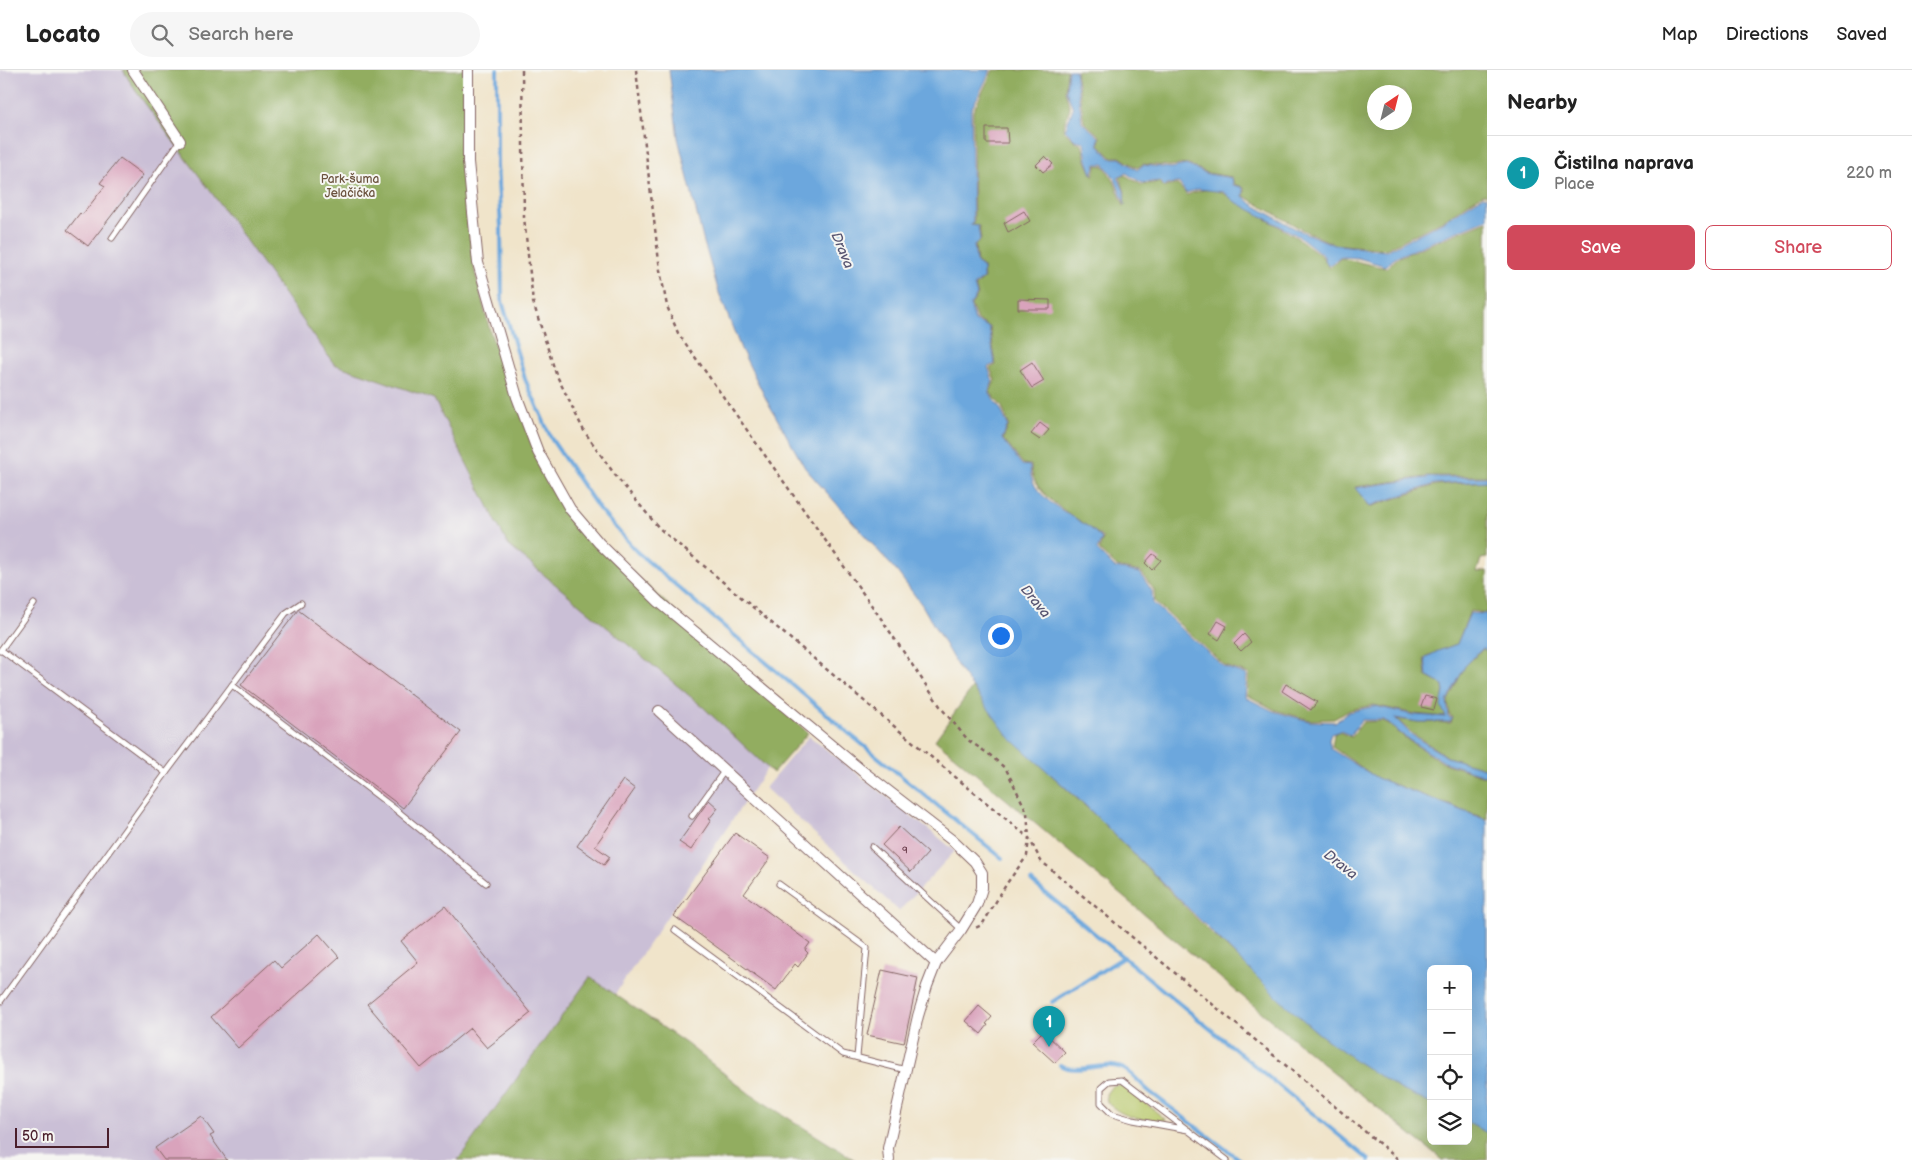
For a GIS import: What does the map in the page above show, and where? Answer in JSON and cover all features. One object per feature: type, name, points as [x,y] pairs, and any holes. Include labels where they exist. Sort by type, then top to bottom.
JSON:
[{"type":"street","points":[[133,70],[180,141]]},
{"type":"street","points":[[468,70],[468,162],[478,263],[517,397],[538,452],[570,509],[598,543],[659,602],[861,770],[953,841],[982,873],[982,888],[977,904],[961,930],[936,963],[918,1016],[888,1148],[882,1160]]},
{"type":"street","points":[[659,711],[936,963]]},
{"type":"street","points":[[888,1148],[889,1160]]},
{"type":"lane","points":[[112,238],[180,141]]},
{"type":"lane","points":[[0,1002],[166,773],[286,613],[301,603]]},
{"type":"lane","points":[[34,604],[1,650],[166,773]]},
{"type":"lane","points":[[232,685],[395,809],[486,883]]},
{"type":"lane","points":[[692,816],[725,770]]},
{"type":"lane","points":[[872,847],[961,930]]},
{"type":"lane","points":[[778,884],[867,948],[858,1057]]},
{"type":"lane","points":[[675,930],[843,1054],[907,1070]]},
{"type":"lane","points":[[1188,1130],[1152,1125],[1112,1114],[1101,1103],[1102,1088],[1109,1081],[1122,1080],[1188,1130],[1227,1160]]},
{"type":"path","points":[[522,70],[524,218],[533,302],[556,374],[584,431],[615,475],[659,528],[1030,838],[1041,860],[1400,1160]]},
{"type":"path","points":[[636,70],[660,270],[667,306],[678,333],[882,620],[942,709],[968,740],[1006,769],[1027,812],[1030,838],[1028,856],[1007,883],[982,924],[973,929],[961,930]]},
{"type":"shaded area","points":[[0,70],[123,70],[135,90],[334,363],[435,399],[508,545],[703,707],[768,767],[615,994],[590,977],[458,1160],[0,1160]]},
{"type":"shaded area","points":[[809,736],[955,851],[899,911],[765,788]]},
{"type":"green space","name":"Park-šuma Jelačićka","points":[[123,70],[466,70],[466,211],[475,272],[490,331],[511,393],[569,514],[808,733],[773,773],[703,707],[508,545],[434,399],[334,364],[209,189],[135,90]]},
{"type":"green space","points":[[993,70],[1067,70],[1065,91],[1070,108],[1065,121],[1064,131],[1075,141],[1082,144],[1086,161],[1093,176],[1097,165],[1104,166],[1114,181],[1124,206],[1125,192],[1120,177],[1125,175],[1142,185],[1159,182],[1164,188],[1168,185],[1178,185],[1187,195],[1205,190],[1218,191],[1299,239],[1322,256],[1329,268],[1341,258],[1386,268],[1399,257],[1487,221],[1487,476],[1432,476],[1355,487],[1370,507],[1436,485],[1487,481],[1487,558],[1481,559],[1477,572],[1487,571],[1487,613],[1470,611],[1457,644],[1424,658],[1426,676],[1443,685],[1443,704],[1446,717],[1415,714],[1374,705],[1350,710],[1334,719],[1310,720],[1275,710],[1247,695],[1249,674],[1225,666],[1155,602],[1154,590],[1141,572],[1117,567],[1099,550],[1103,538],[1048,497],[1033,477],[1031,465],[1023,464],[1003,439],[1009,425],[1002,407],[990,392],[995,380],[990,368],[996,365],[990,327],[977,320],[971,305],[978,295],[975,286],[984,279],[983,267],[977,262],[975,245],[981,240],[979,226],[972,225],[974,221],[973,111]]},
{"type":"green space","points":[[1076,70],[1487,70],[1487,195],[1483,194],[1443,220],[1386,249],[1334,244],[1301,229],[1244,196],[1245,190],[1243,187],[1234,184],[1232,177],[1208,173],[1187,164],[1170,166],[1143,164],[1137,168],[1120,157],[1111,157],[1099,144],[1100,136],[1084,122]]},
{"type":"green space","points":[[1483,649],[1487,651],[1487,769],[1448,757],[1413,734],[1397,719],[1451,723],[1453,717],[1450,716],[1448,701],[1465,666]]},
{"type":"green space","points":[[972,688],[1031,756],[1098,818],[1207,929],[1318,1033],[1427,1093],[1427,1145],[1472,1145],[1472,1118],[1487,1127],[1487,1160],[1443,1160],[1332,1071],[935,740]]},
{"type":"green space","points":[[1384,721],[1409,741],[1443,763],[1487,777],[1487,819],[1377,778],[1332,747],[1334,734],[1339,732],[1351,737],[1363,722]]},
{"type":"green space","points":[[590,977],[687,1044],[750,1094],[855,1160],[458,1160]]},
{"type":"green space","points":[[1120,1085],[1129,1089],[1166,1120],[1134,1118],[1119,1112],[1107,1102],[1106,1094],[1112,1086]]},
{"type":"water","name":"Drava","points":[[669,70],[991,70],[971,110],[973,221],[971,225],[978,226],[980,240],[974,245],[976,262],[983,268],[983,279],[974,285],[977,295],[970,305],[975,321],[989,327],[995,364],[988,367],[993,381],[989,392],[1000,408],[1008,425],[1002,439],[1022,465],[1030,466],[1031,477],[1042,495],[1059,509],[1091,529],[1102,539],[1097,550],[1115,568],[1140,573],[1152,591],[1153,603],[1224,667],[1247,675],[1245,697],[1273,711],[1309,721],[1335,722],[1349,712],[1375,706],[1414,715],[1446,717],[1441,706],[1444,692],[1443,685],[1427,676],[1425,658],[1457,644],[1470,613],[1487,614],[1487,651],[1483,648],[1465,666],[1447,701],[1449,718],[1453,718],[1450,722],[1418,722],[1395,718],[1412,735],[1447,757],[1487,769],[1487,776],[1444,762],[1409,740],[1384,720],[1362,720],[1350,735],[1340,731],[1331,734],[1329,740],[1331,749],[1377,778],[1487,820],[1487,1133],[1472,1125],[1472,965],[1427,965],[1427,1102],[1400,1089],[1359,1063],[1318,1033],[1279,999],[1085,805],[1009,737],[959,669],[922,605],[898,573],[805,468],[766,399],[741,349],[719,293],[703,239],[678,138]]},
{"type":"water","points":[[1068,70],[1075,70],[1082,122],[1099,137],[1098,144],[1110,158],[1120,158],[1137,170],[1143,165],[1171,168],[1186,165],[1208,174],[1232,178],[1233,185],[1242,187],[1244,191],[1243,196],[1252,204],[1296,229],[1332,244],[1386,251],[1442,222],[1483,196],[1487,197],[1487,219],[1398,256],[1385,266],[1358,258],[1341,257],[1328,266],[1323,255],[1300,237],[1234,201],[1224,192],[1199,189],[1186,193],[1179,183],[1167,184],[1164,187],[1160,181],[1142,183],[1126,173],[1118,177],[1124,191],[1125,205],[1115,179],[1104,164],[1096,164],[1092,174],[1084,142],[1075,140],[1065,130],[1073,108],[1066,91]]},
{"type":"water","points":[[1433,477],[1487,477],[1487,481],[1435,484],[1370,506],[1355,488]]},
{"type":"building","points":[[986,128],[1007,128],[1008,143],[986,143]]},
{"type":"building","points":[[1045,156],[1053,164],[1043,172],[1036,165]]},
{"type":"building","points":[[120,158],[143,175],[88,246],[67,230],[80,213],[82,215],[105,186],[100,183]]},
{"type":"building","points":[[1024,211],[1030,221],[1008,232],[1004,223]]},
{"type":"building","points":[[1018,299],[1050,300],[1050,309],[1018,309]]},
{"type":"building","points":[[1032,362],[1044,381],[1032,388],[1020,370]]},
{"type":"building","points":[[1040,423],[1049,430],[1040,440],[1031,434]]},
{"type":"building","points":[[1153,554],[1161,560],[1152,570],[1145,563]]},
{"type":"building","points":[[298,610],[461,732],[403,808],[241,685]]},
{"type":"building","points":[[1218,621],[1227,626],[1219,640],[1210,634]]},
{"type":"building","points":[[1244,634],[1251,642],[1241,651],[1234,644]]},
{"type":"building","points":[[1286,684],[1317,702],[1311,710],[1282,691]]},
{"type":"building","points":[[1425,696],[1437,699],[1434,710],[1421,707]]},
{"type":"building","points":[[623,780],[635,789],[595,846],[610,857],[604,865],[577,846]]},
{"type":"building","points":[[709,800],[718,808],[709,819],[711,820],[691,850],[679,842]]},
{"type":"building","points":[[899,827],[928,853],[911,872],[882,845]]},
{"type":"building","points":[[735,833],[770,858],[744,894],[810,943],[805,950],[808,953],[798,967],[795,964],[776,990],[674,916]]},
{"type":"building","points":[[445,906],[531,1013],[487,1048],[470,1028],[421,1068],[367,1004],[418,962],[401,941]]},
{"type":"building","points":[[319,934],[339,957],[238,1048],[211,1017],[274,960],[281,968]]},
{"type":"building","points":[[882,970],[918,978],[904,1043],[867,1035]]},
{"type":"building","points":[[979,1006],[992,1017],[981,1034],[966,1021]]},
{"type":"building","points":[[1043,1031],[1065,1052],[1055,1063],[1032,1042]]},
{"type":"building","points":[[201,1116],[214,1134],[210,1136],[227,1160],[164,1160],[155,1148]]},
{"type":"waterway","points":[[497,70],[497,167],[501,227],[502,301],[525,379],[552,440],[599,509],[637,552],[852,736],[1002,858]]},
{"type":"waterway","points":[[1031,881],[1369,1160]]},
{"type":"waterway","points":[[1052,1002],[1124,957]]},
{"type":"waterway","points":[[1060,1065],[1075,1069],[1108,1066],[1124,1069],[1150,1092],[1240,1160]]},
{"type":"place","name":"Čistilna naprava","points":[[1049,1047]]}]
